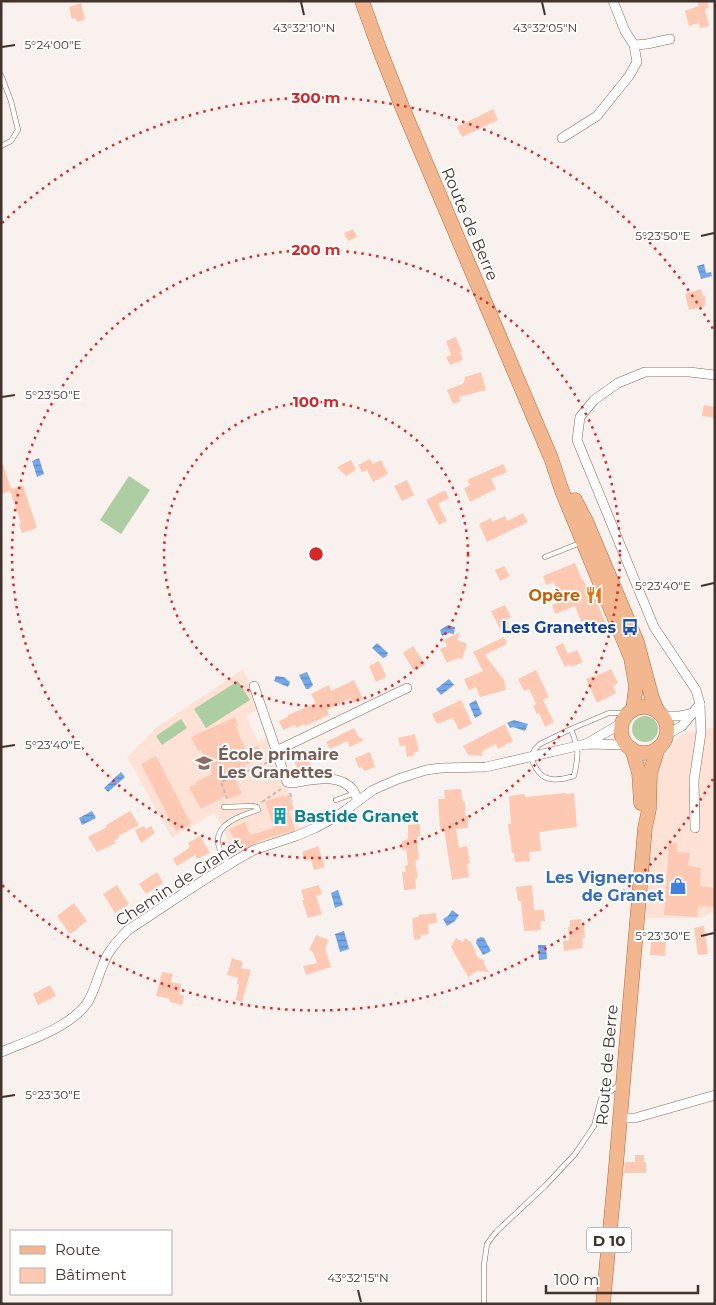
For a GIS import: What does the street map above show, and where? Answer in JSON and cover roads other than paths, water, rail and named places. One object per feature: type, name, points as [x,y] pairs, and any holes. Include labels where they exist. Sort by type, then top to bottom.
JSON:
[{"type":"main road","name":"Route de Berre","points":[[362,1],[403,109],[551,458],[562,491],[631,658],[636,686],[627,715]]},
{"type":"main road","name":"Route de Berre","points":[[551,458],[586,521],[637,642],[652,698],[660,714]]},
{"type":"main road","points":[[638,707],[649,707],[660,714],[665,722],[666,735],[658,748],[652,751],[638,752],[630,747],[621,735],[627,715],[638,707]]},
{"type":"main road","name":"Route de Berre","points":[[630,747],[639,773],[641,813],[645,828]]},
{"type":"main road","name":"Route de Berre","points":[[604,1304],[645,828],[649,809],[650,774],[658,748]]},
{"type":"street","points":[[562,138],[597,116],[637,62],[634,44],[625,31],[614,1]]},
{"type":"street","points":[[634,44],[647,44],[670,39]]},
{"type":"street","points":[[695,828],[694,780],[701,732],[700,704],[696,690],[654,628],[577,440],[580,418],[594,400],[618,383],[645,372],[689,372],[715,375]]},
{"type":"street","points":[[254,686],[275,756],[287,782],[329,778],[343,782],[353,790],[356,797]]},
{"type":"street","points":[[275,756],[407,688]]},
{"type":"street","points":[[666,735],[682,726],[700,704]]},
{"type":"street","points":[[660,714],[680,716],[694,713]]},
{"type":"street","name":"Chemin de Granet","points":[[1,1052],[37,1038],[67,1022],[80,1012],[89,1000],[108,954],[128,930],[228,864],[254,850],[315,828],[339,815],[356,797],[398,779],[426,770],[486,767],[581,744],[627,715]]},
{"type":"street","name":"Chemin de Granet","points":[[581,744],[630,747]]},
{"type":"street","points":[[620,1118],[635,1118],[715,1095]]},
{"type":"lane","points":[[1,75],[11,101],[18,130],[11,141],[1,146]]},
{"type":"lane","points":[[545,557],[588,541],[615,603],[623,610]]},
{"type":"lane","points":[[571,729],[581,744],[574,776],[560,780],[544,778],[534,766],[531,757],[540,744],[571,729],[609,713],[627,715]]},
{"type":"lane","points":[[336,800],[356,797]]},
{"type":"lane","points":[[224,807],[253,806],[257,807],[258,810],[230,820],[222,827],[218,838],[218,846],[228,864]]},
{"type":"lane","points":[[484,1304],[484,1265],[487,1244],[496,1232],[545,1186],[575,1154],[594,1126],[602,1099],[624,1082]]},
{"type":"water","points":[[704,264],[706,273],[711,272],[712,276],[701,279],[697,266]]},
{"type":"water","points":[[39,458],[44,474],[37,477],[32,461]]},
{"type":"water","points":[[448,625],[455,627],[454,634],[449,633],[442,636],[440,630]]},
{"type":"water","points":[[377,643],[388,653],[386,657],[383,658],[372,648]]},
{"type":"water","points":[[307,672],[313,685],[309,689],[306,689],[299,675]]},
{"type":"water","points":[[276,676],[284,677],[290,682],[288,687],[274,681]]},
{"type":"water","points":[[449,679],[454,685],[441,695],[436,689]]},
{"type":"water","points":[[476,700],[482,714],[475,718],[469,704]]},
{"type":"water","points":[[514,720],[528,724],[525,731],[513,727],[510,728],[507,723]]},
{"type":"water","points":[[121,772],[125,777],[108,792],[104,788]]},
{"type":"water","points":[[92,811],[96,818],[82,825],[79,818]]},
{"type":"water","points":[[338,890],[343,905],[335,908],[331,893]]},
{"type":"water","points":[[452,910],[459,915],[455,921],[447,926],[443,919]]},
{"type":"water","points":[[344,931],[349,949],[340,952],[335,934]]},
{"type":"water","points":[[484,938],[491,951],[483,955],[476,943],[477,939]]},
{"type":"water","points":[[538,945],[546,945],[547,959],[539,960]]},
{"type":"place","name":"Opère","points":[[594,595]]},
{"type":"place","name":"Les Granettes","points":[[630,627]]},
{"type":"place","name":"École primaire Les Granettes","points":[[204,763]]},
{"type":"place","name":"Bastide Granet","points":[[280,816]]},
{"type":"place","name":"Les Vignerons de Granet","points":[[678,886]]}]
